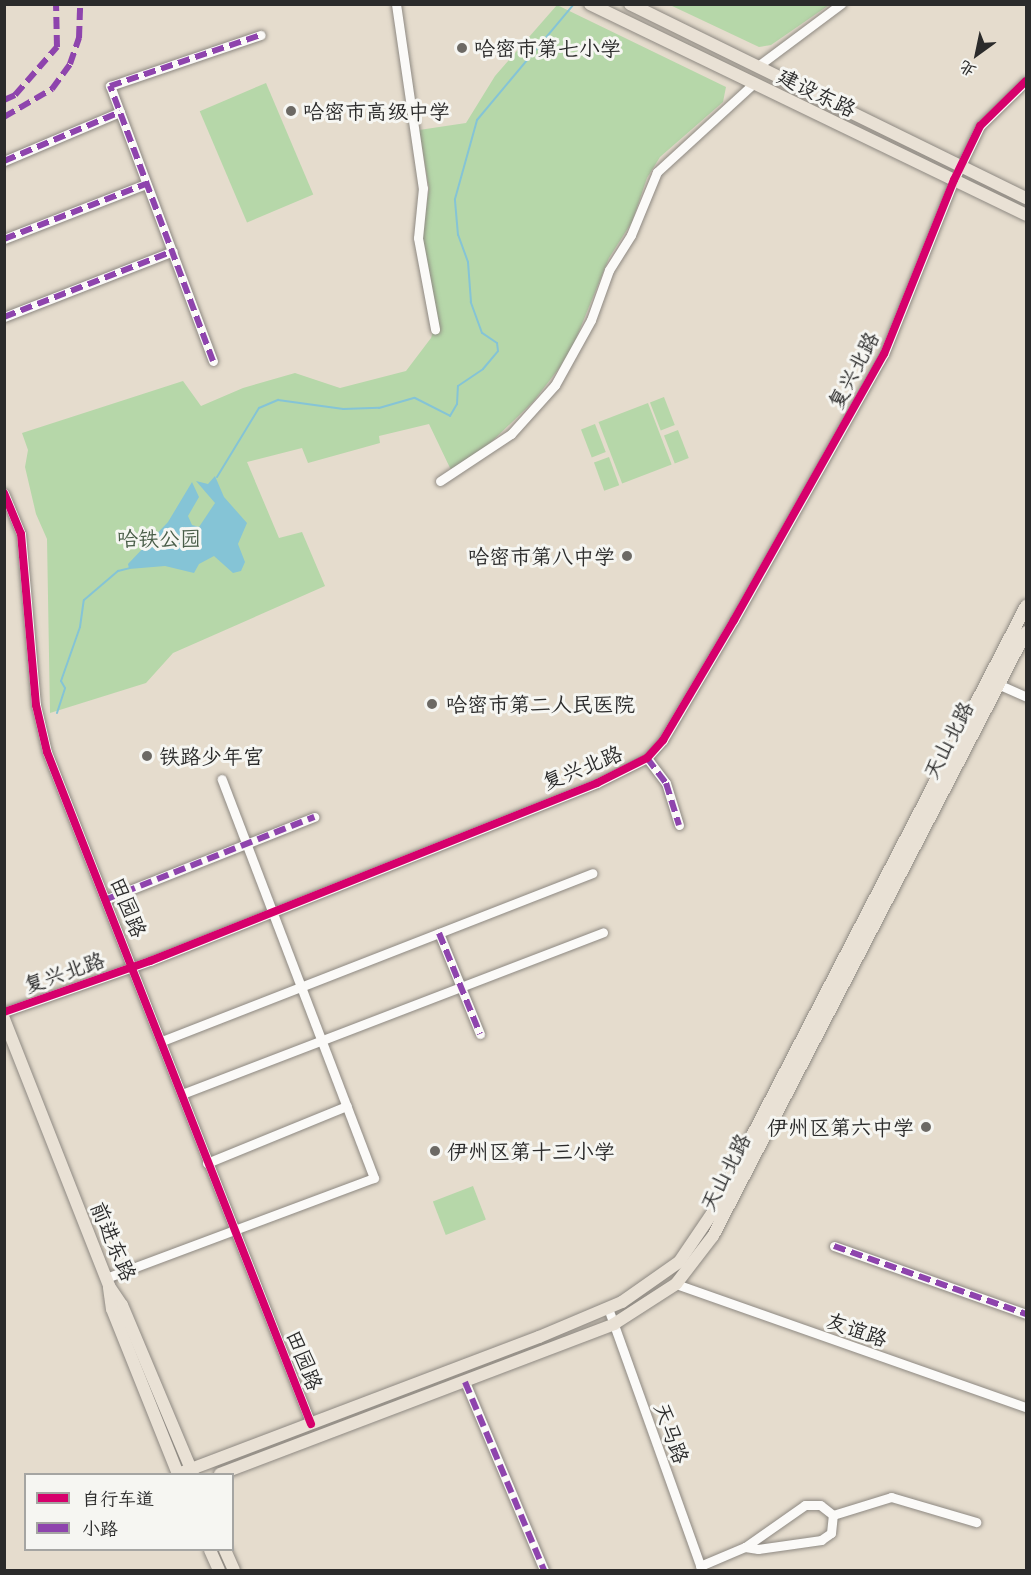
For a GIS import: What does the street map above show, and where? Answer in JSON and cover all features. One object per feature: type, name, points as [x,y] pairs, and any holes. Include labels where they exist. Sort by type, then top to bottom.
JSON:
[{"type":"main road","name":"建设东路","points":[[591,4],[1026,215]]},
{"type":"main road","name":"建设东路","points":[[630,4],[1026,198]]},
{"type":"main road","points":[[192,1472],[608,1308],[655,1282],[696,1241],[994,682],[1026,606]]},
{"type":"main road","name":"天山北路","points":[[223,1473],[614,1324],[676,1284],[714,1236],[994,682],[1026,632]]},
{"type":"main road","name":"前进东路","points":[[4,1019],[107,1282],[122,1305],[192,1472]]},
{"type":"main road","points":[[107,1282],[112,1309],[178,1473]]},
{"type":"main road","points":[[210,1551],[219,1570]]},
{"type":"main road","points":[[225,1551],[234,1570]]},
{"type":"street","points":[[396,4],[423,188],[418,238],[435,329]]},
{"type":"street","points":[[758,66],[841,4]]},
{"type":"street","points":[[213,361],[110,86],[261,35]]},
{"type":"street","name":"复兴北路","points":[[4,1012],[134,967],[647,759],[663,740],[729,630],[884,354],[954,180],[980,126],[1026,81]]},
{"type":"street","points":[[440,482],[511,434],[555,385],[591,320],[609,270],[631,235],[657,172],[754,83]]},
{"type":"street","points":[[4,161],[120,112]]},
{"type":"street","points":[[4,239],[146,184]]},
{"type":"street","points":[[4,317],[173,251]]},
{"type":"street","name":"田园路","points":[[4,493],[21,534],[36,705],[44,740],[134,967],[233,1232],[312,1424]]},
{"type":"street","points":[[994,682],[1026,697]]},
{"type":"street","points":[[647,759],[666,783],[679,825]]},
{"type":"street","points":[[107,1282],[374,1178],[222,779]]},
{"type":"street","points":[[106,899],[314,817]]},
{"type":"street","points":[[162,1041],[591,873]]},
{"type":"street","points":[[182,1094],[603,932]]},
{"type":"street","points":[[439,933],[480,1034]]},
{"type":"street","points":[[207,1163],[347,1106]]},
{"type":"street","points":[[834,1246],[1026,1314]]},
{"type":"street","name":"友谊路","points":[[676,1284],[1026,1407]]},
{"type":"street","name":"天马路","points":[[608,1308],[701,1568]]},
{"type":"street","points":[[465,1382],[544,1570]]},
{"type":"street","points":[[833,1515],[891,1497],[976,1522]]},
{"type":"street","points":[[701,1568],[745,1547],[805,1505],[820,1505],[833,1515]]},
{"type":"street","points":[[745,1547],[758,1549],[821,1540],[833,1527],[833,1515]]},
{"type":"green space","name":"哈铁公园","points":[[557,5],[726,87],[723,102],[660,157],[647,178],[632,222],[609,258],[575,341],[560,367],[533,402],[486,447],[451,470],[429,424],[379,436],[380,443],[308,463],[302,448],[247,462],[279,538],[302,532],[325,586],[173,653],[146,683],[50,713],[47,539],[36,514],[25,467],[28,450],[22,433],[183,381],[201,406],[243,388],[295,373],[340,388],[406,371],[431,338],[437,318],[422,237],[429,188],[419,130],[466,123],[495,76]]},
{"type":"green space","points":[[670,5],[829,5],[771,45],[759,47]]},
{"type":"green space","points":[[266,83],[313,194],[247,223],[200,111]]},
{"type":"green space","points":[[664,397],[675,425],[661,430],[650,402]]},
{"type":"green space","points":[[648,403],[672,465],[622,484],[599,422]]},
{"type":"green space","points":[[595,424],[606,452],[592,457],[581,429]]},
{"type":"green space","points":[[678,430],[689,458],[675,463],[664,435]]},
{"type":"green space","points":[[609,457],[619,485],[604,491],[594,462]]},
{"type":"green space","points":[[473,1186],[486,1220],[446,1235],[433,1201]]},
{"type":"water","points":[[215,476],[224,497],[247,523],[238,544],[245,562],[241,571],[233,573],[214,556],[199,564],[194,573],[165,566],[129,569],[128,564],[168,522],[192,482],[199,497],[188,516],[192,525],[199,527],[215,503],[196,481],[208,484]]},
{"type":"waterway","points":[[217,477],[259,408],[278,400],[343,409],[379,408],[415,398],[450,416],[457,404],[458,386],[483,369],[498,351],[497,343],[482,333],[471,302],[468,262],[458,235],[455,199],[477,120],[574,4]]},
{"type":"waterway","points":[[57,713],[65,688],[61,681],[80,627],[84,600],[118,571],[130,568]]},
{"type":"marked path","points":[[4,100],[15,95],[57,47],[56,4]]},
{"type":"marked path","points":[[4,117],[52,89],[70,64],[79,38],[80,4]]},
{"type":"marked path","points":[[213,361],[110,86],[261,35]]},
{"type":"marked path","points":[[4,161],[120,112]]},
{"type":"marked path","points":[[4,239],[146,184]]},
{"type":"marked path","points":[[4,317],[173,251]]},
{"type":"marked path","points":[[647,758],[666,783],[679,825]]},
{"type":"marked path","points":[[107,899],[314,817]]},
{"type":"marked path","points":[[439,933],[480,1034]]},
{"type":"marked path","points":[[834,1246],[1026,1314]]},
{"type":"marked path","points":[[465,1382],[544,1570]]},
{"type":"cycle path","points":[[4,1012],[150,961],[597,783],[647,758],[663,740],[734,620],[884,354],[954,180],[980,126],[1026,81]]},
{"type":"cycle path","points":[[4,493],[21,534],[36,705],[47,752],[311,1424]]},
{"type":"place","name":"哈密市第七小学","points":[[462,48]]},
{"type":"place","name":"哈密市高级中学","points":[[291,111]]},
{"type":"place","name":"哈密市第八中学","points":[[627,556]]},
{"type":"place","name":"哈密市第二人民医院","points":[[432,704]]},
{"type":"place","name":"铁路少年宫","points":[[147,756]]},
{"type":"place","name":"伊州区第六中学","points":[[926,1127]]},
{"type":"place","name":"伊州区第十三小学","points":[[435,1151]]}]
